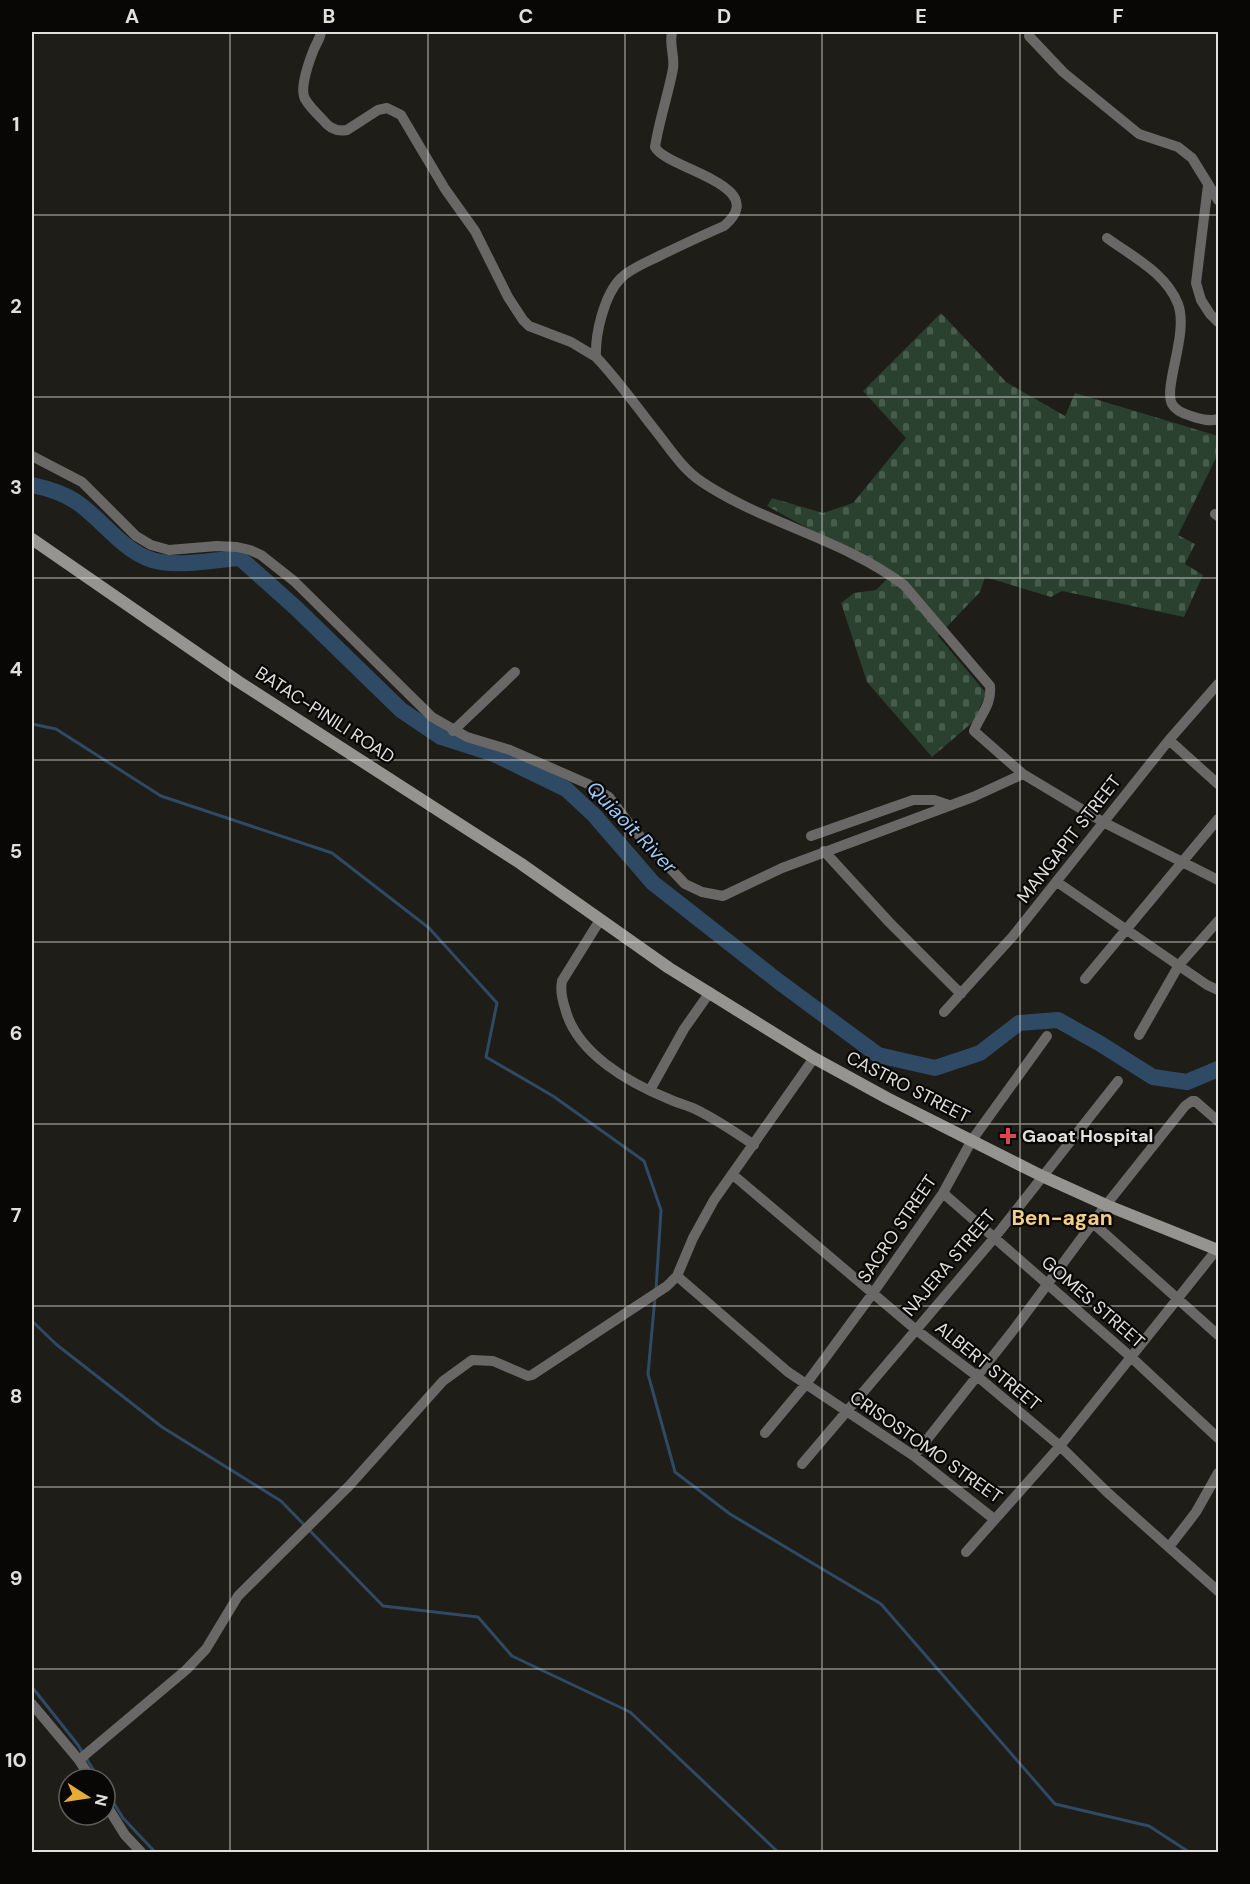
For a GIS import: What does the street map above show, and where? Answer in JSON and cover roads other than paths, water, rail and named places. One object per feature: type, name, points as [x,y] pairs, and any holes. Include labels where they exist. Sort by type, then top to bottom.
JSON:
[{"type":"main road","name":"BATAC-PINILI ROAD","points":[[32,539],[239,682],[462,825],[600,920]]},
{"type":"main road","name":"CASTRO STREET","points":[[600,920],[669,969],[710,992],[814,1058],[887,1098],[1042,1176],[1106,1205],[1218,1249]]},
{"type":"street","points":[[321,32],[305,78],[304,98],[319,117],[330,127],[341,132],[378,110],[387,108],[401,116],[475,231],[508,297],[523,320],[530,326],[571,342],[596,357],[609,370],[688,472],[702,482],[744,506],[831,542],[890,574],[904,585],[990,686],[988,706],[975,732],[1023,774],[1103,822],[1218,880]]},
{"type":"street","points":[[596,357],[595,344],[599,324],[609,296],[620,279],[638,266],[724,225],[733,218],[737,210],[736,203],[726,189],[708,176],[665,158],[657,151],[658,128],[673,69],[670,46],[672,32]]},
{"type":"street","points":[[1029,36],[1063,72],[1139,135],[1178,147],[1192,158],[1218,200]]},
{"type":"street","points":[[1208,184],[1196,283],[1201,300],[1218,322]]},
{"type":"street","points":[[1107,238],[1159,276],[1178,304],[1182,320],[1171,403],[1189,416],[1208,420],[1218,419]]},
{"type":"street","points":[[32,456],[82,482],[136,536],[151,545],[169,550],[217,546],[237,547],[261,555],[294,581],[432,717],[466,737],[510,750],[588,784],[609,797],[634,830],[685,884],[702,892],[723,896],[782,868],[949,806],[1023,774]]},
{"type":"street","points":[[453,731],[515,672]]},
{"type":"street","name":"MANGAPIT STREET","points":[[944,1012],[1058,882],[1169,740],[1215,697],[1218,684]]},
{"type":"street","points":[[1169,740],[1218,784]]},
{"type":"street","points":[[811,836],[913,800],[934,800],[949,806]]},
{"type":"street","points":[[1084,979],[1218,819]]},
{"type":"street","points":[[824,851],[889,922],[961,994]]},
{"type":"street","points":[[1058,882],[1207,985],[1218,990]]},
{"type":"street","points":[[600,920],[562,981],[560,992],[567,1019],[573,1031],[613,1070],[650,1090],[712,1118],[754,1145]]},
{"type":"street","points":[[1139,1035],[1179,965],[1218,921]]},
{"type":"street","points":[[650,1090],[684,1029],[710,992]]},
{"type":"street","name":"SACRO STREET","points":[[765,1433],[806,1384],[873,1293],[943,1193],[972,1140],[1047,1036]]},
{"type":"street","points":[[82,1757],[186,1670],[206,1649],[238,1596],[349,1486],[443,1381],[461,1366],[472,1360],[493,1361],[516,1372],[532,1375],[616,1318],[637,1307],[677,1276],[702,1220],[814,1058]]},
{"type":"street","name":"NAJERA STREET","points":[[802,1464],[995,1237],[1118,1081]]},
{"type":"street","points":[[914,1456],[1048,1284],[1106,1205],[1185,1106],[1192,1101],[1218,1121]]},
{"type":"street","name":"ALBERT STREET","points":[[732,1174],[915,1329],[977,1376],[1060,1446],[1108,1493],[1218,1591]]},
{"type":"street","name":"GOMES STREET","points":[[943,1193],[1132,1358],[1218,1438]]},
{"type":"street","points":[[1093,1223],[1218,1335]]},
{"type":"street","name":"CRISOSTOMO STREET","points":[[677,1276],[775,1362],[914,1456],[994,1519],[1060,1446],[1218,1249]]},
{"type":"street","points":[[1169,1548],[1196,1512],[1218,1473]]},
{"type":"street","points":[[966,1552],[994,1519]]},
{"type":"street","points":[[32,1704],[82,1757],[87,1767]]},
{"type":"street","points":[[117,1822],[141,1852]]},
{"type":"waterway","name":"Quiaoit River","points":[[32,485],[54,491],[75,501],[126,545],[149,559],[180,563],[240,558],[296,608],[401,710],[441,737],[494,754],[566,789],[594,815],[653,883],[778,981],[878,1055],[935,1068],[980,1053],[1019,1023],[1058,1020],[1153,1077],[1187,1082],[1218,1069]]},
{"type":"waterway","points":[[32,724],[56,729],[161,796],[332,853],[429,928],[497,1003],[486,1057],[553,1096],[644,1161],[661,1210],[656,1290]]},
{"type":"waterway","points":[[655,1297],[648,1374],[675,1472],[730,1514],[881,1604],[1055,1804],[1149,1826],[1189,1852]]},
{"type":"waterway","points":[[32,1321],[57,1345],[162,1427],[281,1501],[383,1606],[478,1617],[512,1656],[630,1712],[778,1852]]},
{"type":"waterway","points":[[32,1687],[78,1745],[92,1767]]},
{"type":"waterway","points":[[117,1808],[123,1818],[155,1852]]},
{"type":"place","name":"Gaoat Hospital","points":[[1008,1136]]},
{"type":"district","name":"Ben-agan","points":[[1062,1218]]}]
